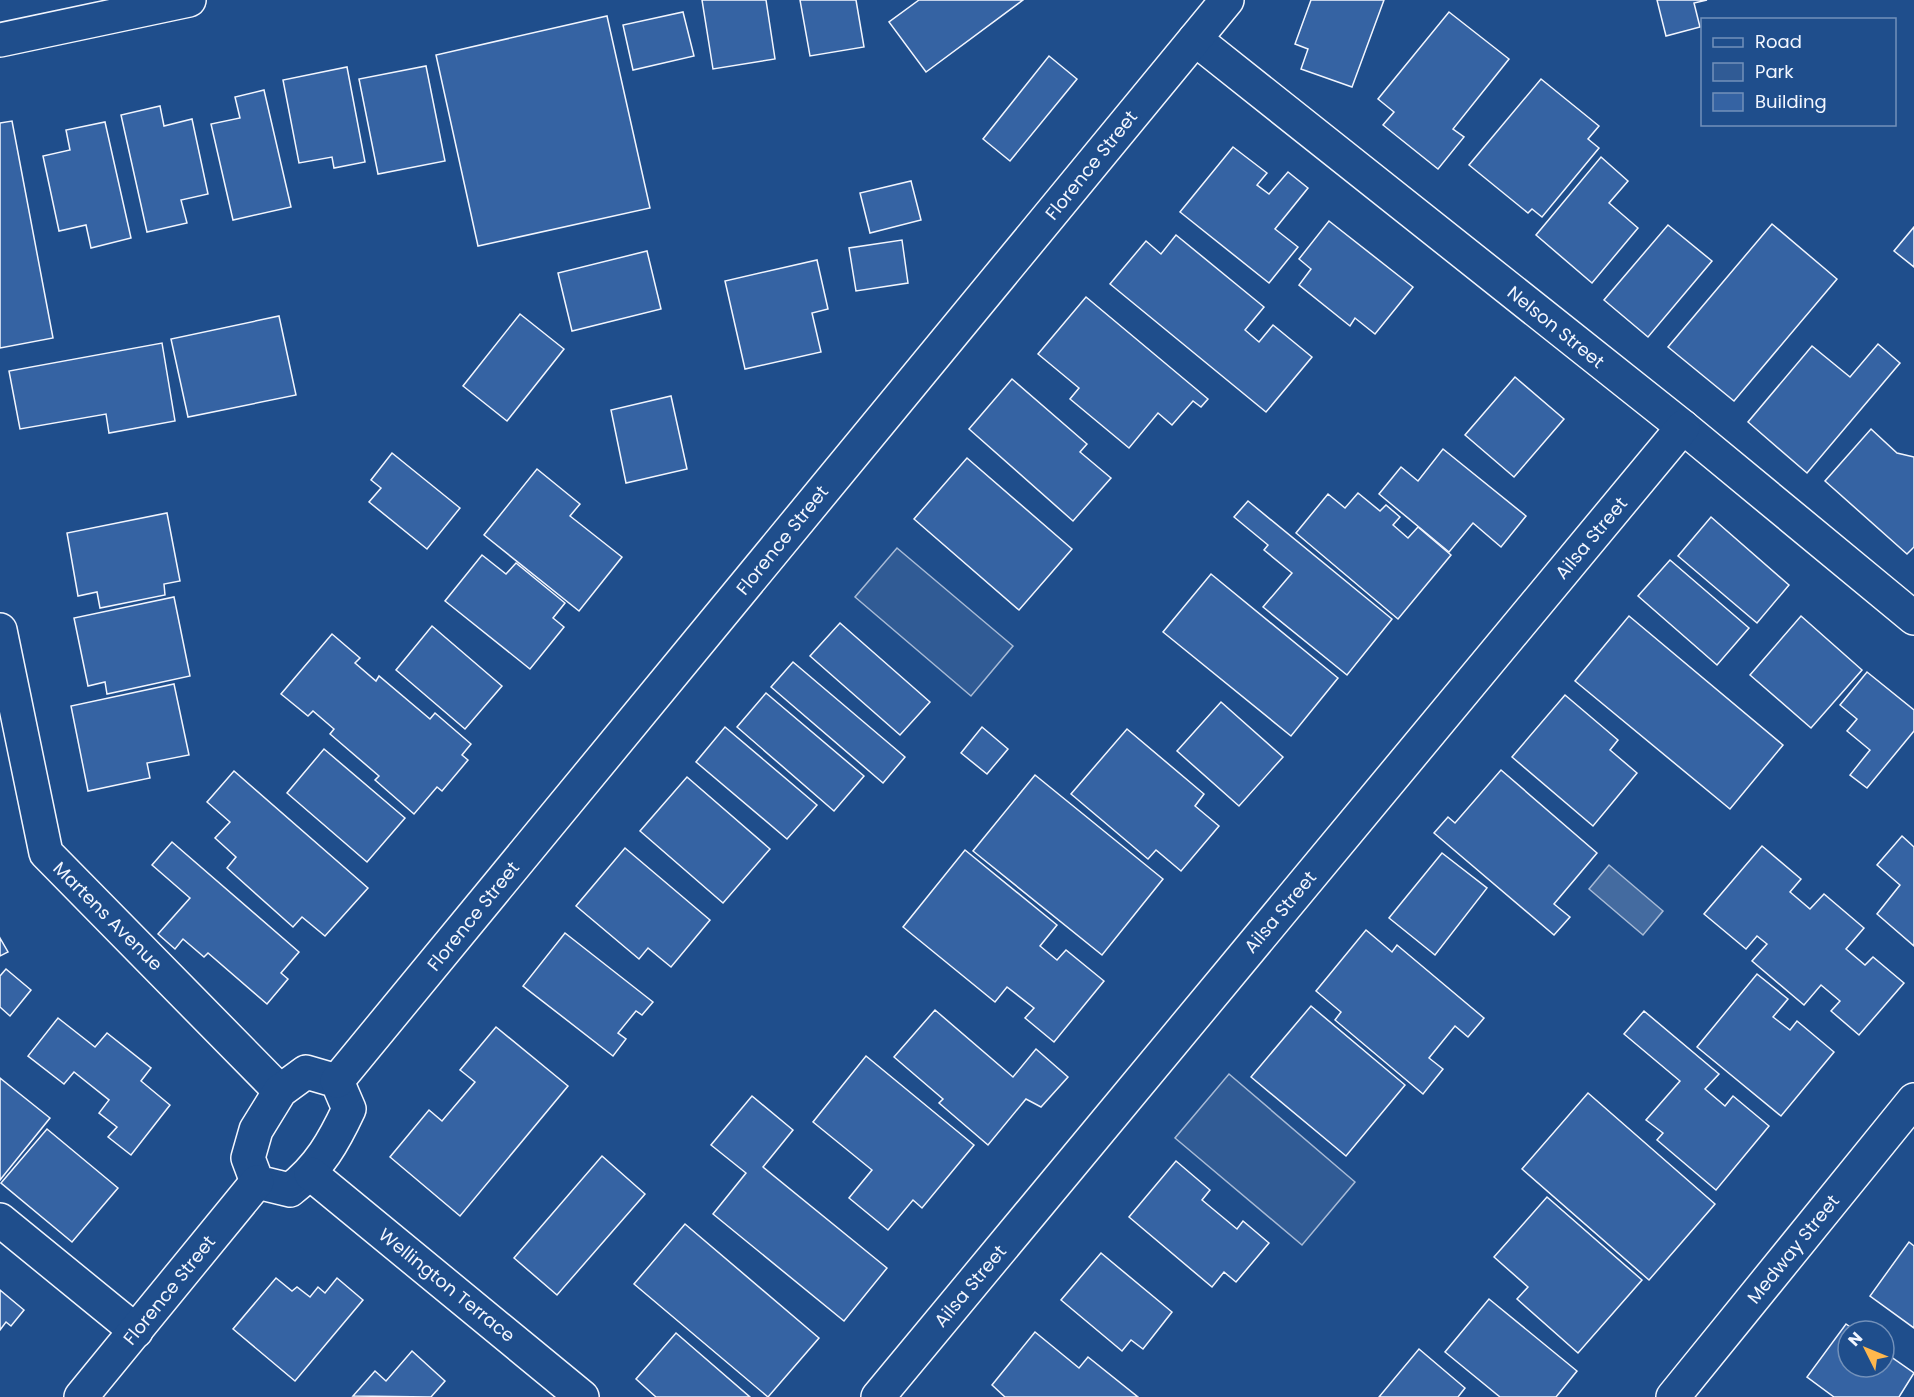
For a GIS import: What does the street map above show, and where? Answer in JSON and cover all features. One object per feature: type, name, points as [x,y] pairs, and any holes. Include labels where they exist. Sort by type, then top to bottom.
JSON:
[{"type":"main road","points":[[0,40],[110,8],[189,0]]},
{"type":"main road","name":"Florence Street","points":[[337,1081],[1227,0]]},
{"type":"main road","name":"Nelson Street","points":[[1195,39],[1683,428],[1914,618]]},
{"type":"main road","name":"Ailsa Street","points":[[878,1397],[1683,428]]},
{"type":"main road","name":"Martens Avenue","points":[[0,630],[46,853],[280,1090]]},
{"type":"main road","points":[[306,1072],[337,1081],[349,1109],[332,1144],[311,1174],[290,1190],[258,1182],[248,1158],[256,1130],[280,1090],[306,1072]]},
{"type":"main road","name":"Medway Street","points":[[1673,1397],[1914,1100]]},
{"type":"main road","name":"Wellington Terrace","points":[[311,1174],[582,1397]]},
{"type":"main road","name":"Florence Street","points":[[81,1397],[258,1182]]},
{"type":"main road","points":[[0,1220],[136,1331]]},
{"type":"green space","points":[[897,548],[1013,646],[971,696],[855,597]]},
{"type":"green space","points":[[1229,1074],[1355,1182],[1302,1245],[1175,1138]]},
{"type":"shaded area","points":[[1609,865],[1663,911],[1643,935],[1589,889]]},
{"type":"building","points":[[702,0],[766,0],[775,59],[713,69]]},
{"type":"building","points":[[800,0],[856,0],[864,47],[810,56]]},
{"type":"building","points":[[919,0],[1023,0],[926,72],[889,22]]},
{"type":"building","points":[[1311,0],[1384,0],[1352,87],[1301,69],[1308,49],[1295,44]]},
{"type":"building","points":[[1657,0],[1707,0],[1694,3],[1700,27],[1666,36]]},
{"type":"building","points":[[683,12],[694,56],[633,70],[623,25]]},
{"type":"building","points":[[1449,12],[1509,59],[1453,129],[1464,137],[1438,169],[1383,125],[1394,112],[1378,99]]},
{"type":"building","points":[[607,16],[650,208],[478,246],[436,55]]},
{"type":"building","points":[[1049,56],[1077,79],[1010,161],[983,139]]},
{"type":"building","points":[[426,66],[445,161],[378,174],[359,79]]},
{"type":"building","points":[[347,67],[365,162],[334,168],[332,157],[299,163],[283,80]]},
{"type":"building","points":[[1541,79],[1599,126],[1588,139],[1599,148],[1542,217],[1532,209],[1528,213],[1469,165]]},
{"type":"building","points":[[264,90],[291,207],[233,220],[211,124],[240,118],[235,97]]},
{"type":"building","points":[[160,106],[164,126],[192,119],[208,194],[181,200],[187,223],[147,232],[121,115]]},
{"type":"building","points":[[12,121],[53,338],[0,348],[0,123]]},
{"type":"building","points":[[105,122],[131,238],[91,248],[86,225],[59,231],[43,156],[70,150],[66,130]]},
{"type":"building","points":[[1233,147],[1267,173],[1257,185],[1269,194],[1288,172],[1308,188],[1275,229],[1298,247],[1269,283],[1180,212]]},
{"type":"building","points":[[1601,157],[1628,181],[1609,203],[1638,228],[1592,283],[1536,235]]},
{"type":"building","points":[[911,181],[921,220],[870,233],[860,193]]},
{"type":"building","points":[[1329,221],[1413,287],[1375,334],[1355,318],[1350,326],[1299,285],[1311,269],[1299,259]]},
{"type":"building","points":[[1772,224],[1837,279],[1734,401],[1668,347]]},
{"type":"building","points":[[1668,225],[1712,261],[1648,337],[1604,300]]},
{"type":"building","points":[[1914,227],[1914,267],[1894,251]]},
{"type":"building","points":[[1176,235],[1264,307],[1245,330],[1259,342],[1273,325],[1312,357],[1266,412],[1110,284],[1146,241],[1161,254]]},
{"type":"building","points":[[902,240],[908,283],[856,291],[849,248]]},
{"type":"building","points":[[647,251],[661,309],[572,331],[558,273]]},
{"type":"building","points":[[817,260],[828,309],[812,313],[821,352],[745,369],[725,281]]},
{"type":"building","points":[[1086,297],[1208,399],[1201,407],[1193,401],[1172,425],[1158,413],[1129,448],[1070,399],[1079,388],[1038,354]]},
{"type":"building","points":[[520,314],[564,349],[507,421],[463,386]]},
{"type":"building","points":[[279,316],[296,395],[188,417],[171,339]]},
{"type":"building","points":[[162,343],[175,421],[109,433],[106,414],[20,429],[9,371]]},
{"type":"building","points":[[1878,344],[1900,363],[1807,473],[1748,422],[1812,346],[1850,377]]},
{"type":"building","points":[[1515,377],[1564,419],[1514,477],[1465,435]]},
{"type":"building","points":[[1012,379],[1087,444],[1080,452],[1111,478],[1073,521],[969,429]]},
{"type":"building","points":[[671,396],[687,469],[626,483],[611,410]]},
{"type":"building","points":[[1871,429],[1897,453],[1914,457],[1914,547],[1907,554],[1825,481]]},
{"type":"building","points":[[1443,449],[1526,516],[1501,547],[1473,523],[1449,552],[1379,494],[1401,467],[1418,481]]},
{"type":"building","points":[[392,453],[460,508],[427,549],[369,502],[381,488],[371,480]]},
{"type":"building","points":[[967,458],[1072,549],[1019,610],[914,519]]},
{"type":"building","points":[[537,469],[580,504],[570,516],[622,557],[579,611],[484,535]]},
{"type":"building","points":[[1358,493],[1380,511],[1386,505],[1400,517],[1393,525],[1408,538],[1418,527],[1451,555],[1398,619],[1296,533],[1328,494],[1345,508]]},
{"type":"building","points":[[1248,501],[1392,619],[1347,675],[1263,607],[1292,573],[1264,550],[1268,545],[1234,517]]},
{"type":"building","points":[[167,513],[180,581],[164,584],[165,595],[100,608],[97,592],[78,596],[67,533]]},
{"type":"building","points":[[1711,517],[1789,585],[1757,623],[1678,556]]},
{"type":"building","points":[[482,555],[506,574],[516,563],[565,603],[553,618],[564,627],[530,669],[445,601]]},
{"type":"building","points":[[1670,560],[1749,628],[1717,665],[1638,596]]},
{"type":"building","points":[[1211,574],[1338,678],[1291,736],[1163,632]]},
{"type":"building","points":[[174,597],[190,676],[107,694],[105,682],[88,686],[74,618]]},
{"type":"building","points":[[1629,616],[1783,745],[1730,809],[1575,681]]},
{"type":"building","points":[[1801,616],[1862,670],[1811,728],[1750,675]]},
{"type":"building","points":[[840,623],[930,702],[900,735],[810,656]]},
{"type":"building","points":[[432,626],[502,686],[465,729],[396,670]]},
{"type":"building","points":[[332,634],[360,658],[355,663],[376,681],[379,676],[430,719],[435,713],[471,744],[462,755],[468,760],[442,791],[437,787],[414,814],[375,780],[379,776],[330,734],[334,729],[313,711],[308,716],[281,694]]},
{"type":"building","points":[[793,662],[905,757],[883,783],[771,687]]},
{"type":"building","points":[[1867,672],[1914,710],[1914,731],[1867,788],[1850,775],[1870,750],[1847,731],[1857,719],[1840,705]]},
{"type":"building","points":[[174,684],[189,755],[147,763],[150,778],[88,791],[71,706]]},
{"type":"building","points":[[766,693],[864,776],[834,811],[737,727]]},
{"type":"building","points":[[1565,695],[1618,740],[1610,750],[1637,773],[1593,826],[1512,757]]},
{"type":"building","points":[[1221,702],[1283,757],[1239,806],[1177,751]]},
{"type":"building","points":[[725,727],[817,805],[787,839],[696,762]]},
{"type":"building","points":[[982,727],[1008,749],[987,774],[961,753]]},
{"type":"building","points":[[1127,729],[1204,794],[1195,806],[1219,826],[1181,871],[1156,850],[1148,859],[1071,794]]},
{"type":"building","points":[[324,749],[405,818],[367,862],[287,793]]},
{"type":"building","points":[[1501,770],[1597,853],[1554,904],[1570,917],[1554,935],[1434,833],[1448,817],[1455,823]]},
{"type":"building","points":[[234,771],[368,888],[325,936],[302,917],[293,927],[227,868],[236,857],[215,838],[230,822],[207,802]]},
{"type":"building","points":[[1035,775],[1163,879],[1102,955],[973,851]]},
{"type":"building","points":[[687,777],[770,849],[723,903],[640,831]]},
{"type":"building","points":[[1902,836],[1914,847],[1914,946],[1877,914],[1900,885],[1877,865]]},
{"type":"building","points":[[172,842],[299,952],[281,973],[288,979],[267,1004],[208,953],[204,957],[183,939],[175,949],[158,934],[190,898],[152,865]]},
{"type":"building","points":[[1762,846],[1801,879],[1790,892],[1810,909],[1824,894],[1864,928],[1846,949],[1865,965],[1873,957],[1904,983],[1859,1035],[1831,1011],[1840,1001],[1821,985],[1804,1005],[1752,961],[1767,944],[1757,936],[1746,949],[1704,914]]},
{"type":"building","points":[[625,848],[710,920],[671,967],[648,948],[639,959],[576,906]]},
{"type":"building","points":[[965,850],[1057,925],[1040,946],[1057,960],[1066,950],[1104,981],[1054,1042],[1025,1018],[1034,1008],[1007,987],[995,1002],[903,927]]},
{"type":"building","points":[[1442,853],[1487,888],[1435,955],[1389,918]]},
{"type":"building","points":[[1366,930],[1392,952],[1397,945],[1484,1018],[1468,1037],[1455,1026],[1429,1058],[1443,1069],[1423,1094],[1335,1020],[1341,1012],[1316,991]]},
{"type":"building","points":[[565,933],[653,1002],[642,1015],[636,1011],[618,1033],[626,1039],[613,1056],[523,986]]},
{"type":"building","points":[[0,938],[8,952],[0,956]]},
{"type":"building","points":[[6,969],[31,990],[10,1016],[0,1007],[0,976]]},
{"type":"building","points":[[1757,974],[1788,999],[1773,1017],[1790,1030],[1797,1021],[1834,1052],[1781,1116],[1697,1047]]},
{"type":"building","points":[[1311,1006],[1405,1085],[1346,1156],[1251,1077]]},
{"type":"building","points":[[935,1010],[1013,1077],[1036,1049],[1068,1077],[1041,1107],[1026,1099],[988,1145],[939,1103],[943,1099],[894,1057]]},
{"type":"building","points":[[1644,1011],[1719,1074],[1705,1089],[1725,1106],[1733,1096],[1769,1126],[1716,1190],[1657,1140],[1663,1133],[1646,1120],[1680,1081],[1624,1034]]},
{"type":"building","points":[[58,1018],[95,1047],[107,1033],[151,1068],[141,1081],[170,1105],[131,1155],[108,1137],[117,1127],[99,1113],[109,1100],[74,1072],[64,1084],[28,1056]]},
{"type":"building","points":[[496,1027],[568,1086],[460,1216],[390,1157],[429,1110],[442,1121],[475,1082],[460,1070]]},
{"type":"building","points":[[866,1056],[974,1145],[922,1208],[913,1200],[888,1230],[849,1198],[872,1170],[813,1122]]},
{"type":"building","points":[[0,1078],[50,1118],[0,1180]]},
{"type":"building","points":[[1588,1093],[1715,1204],[1649,1280],[1522,1169]]},
{"type":"building","points":[[752,1096],[793,1130],[763,1167],[887,1268],[844,1321],[713,1214],[746,1173],[711,1145]]},
{"type":"building","points":[[47,1129],[118,1188],[72,1242],[1,1183]]},
{"type":"building","points":[[602,1156],[645,1194],[557,1295],[514,1258]]},
{"type":"building","points":[[1176,1161],[1210,1190],[1202,1200],[1237,1229],[1243,1221],[1269,1243],[1236,1282],[1224,1272],[1212,1287],[1129,1217]]},
{"type":"building","points":[[1547,1197],[1642,1280],[1578,1353],[1517,1299],[1528,1287],[1494,1257]]},
{"type":"building","points":[[685,1224],[819,1338],[768,1397],[634,1284]]},
{"type":"building","points":[[1909,1242],[1914,1246],[1914,1328],[1870,1296]]},
{"type":"building","points":[[1101,1253],[1172,1312],[1143,1349],[1131,1340],[1122,1351],[1061,1300]]},
{"type":"building","points":[[276,1278],[292,1291],[297,1287],[310,1297],[318,1287],[325,1293],[337,1278],[363,1300],[295,1381],[233,1329]]},
{"type":"building","points":[[0,1290],[24,1310],[11,1326],[6,1322],[0,1330]]},
{"type":"building","points":[[1489,1299],[1577,1371],[1556,1397],[1500,1397],[1445,1352]]},
{"type":"building","points":[[1035,1332],[1079,1368],[1088,1357],[1138,1397],[1005,1397],[992,1385]]},
{"type":"building","points":[[676,1333],[750,1397],[656,1397],[636,1379]]},
{"type":"building","points":[[1836,1338],[1836,1379],[1896,1379],[1896,1360],[1914,1373],[1899,1397],[1834,1397],[1807,1377]]},
{"type":"building","points":[[1419,1349],[1465,1388],[1458,1397],[1379,1397]]},
{"type":"building","points":[[412,1351],[445,1381],[431,1397],[353,1396],[375,1371],[386,1381]]}]
